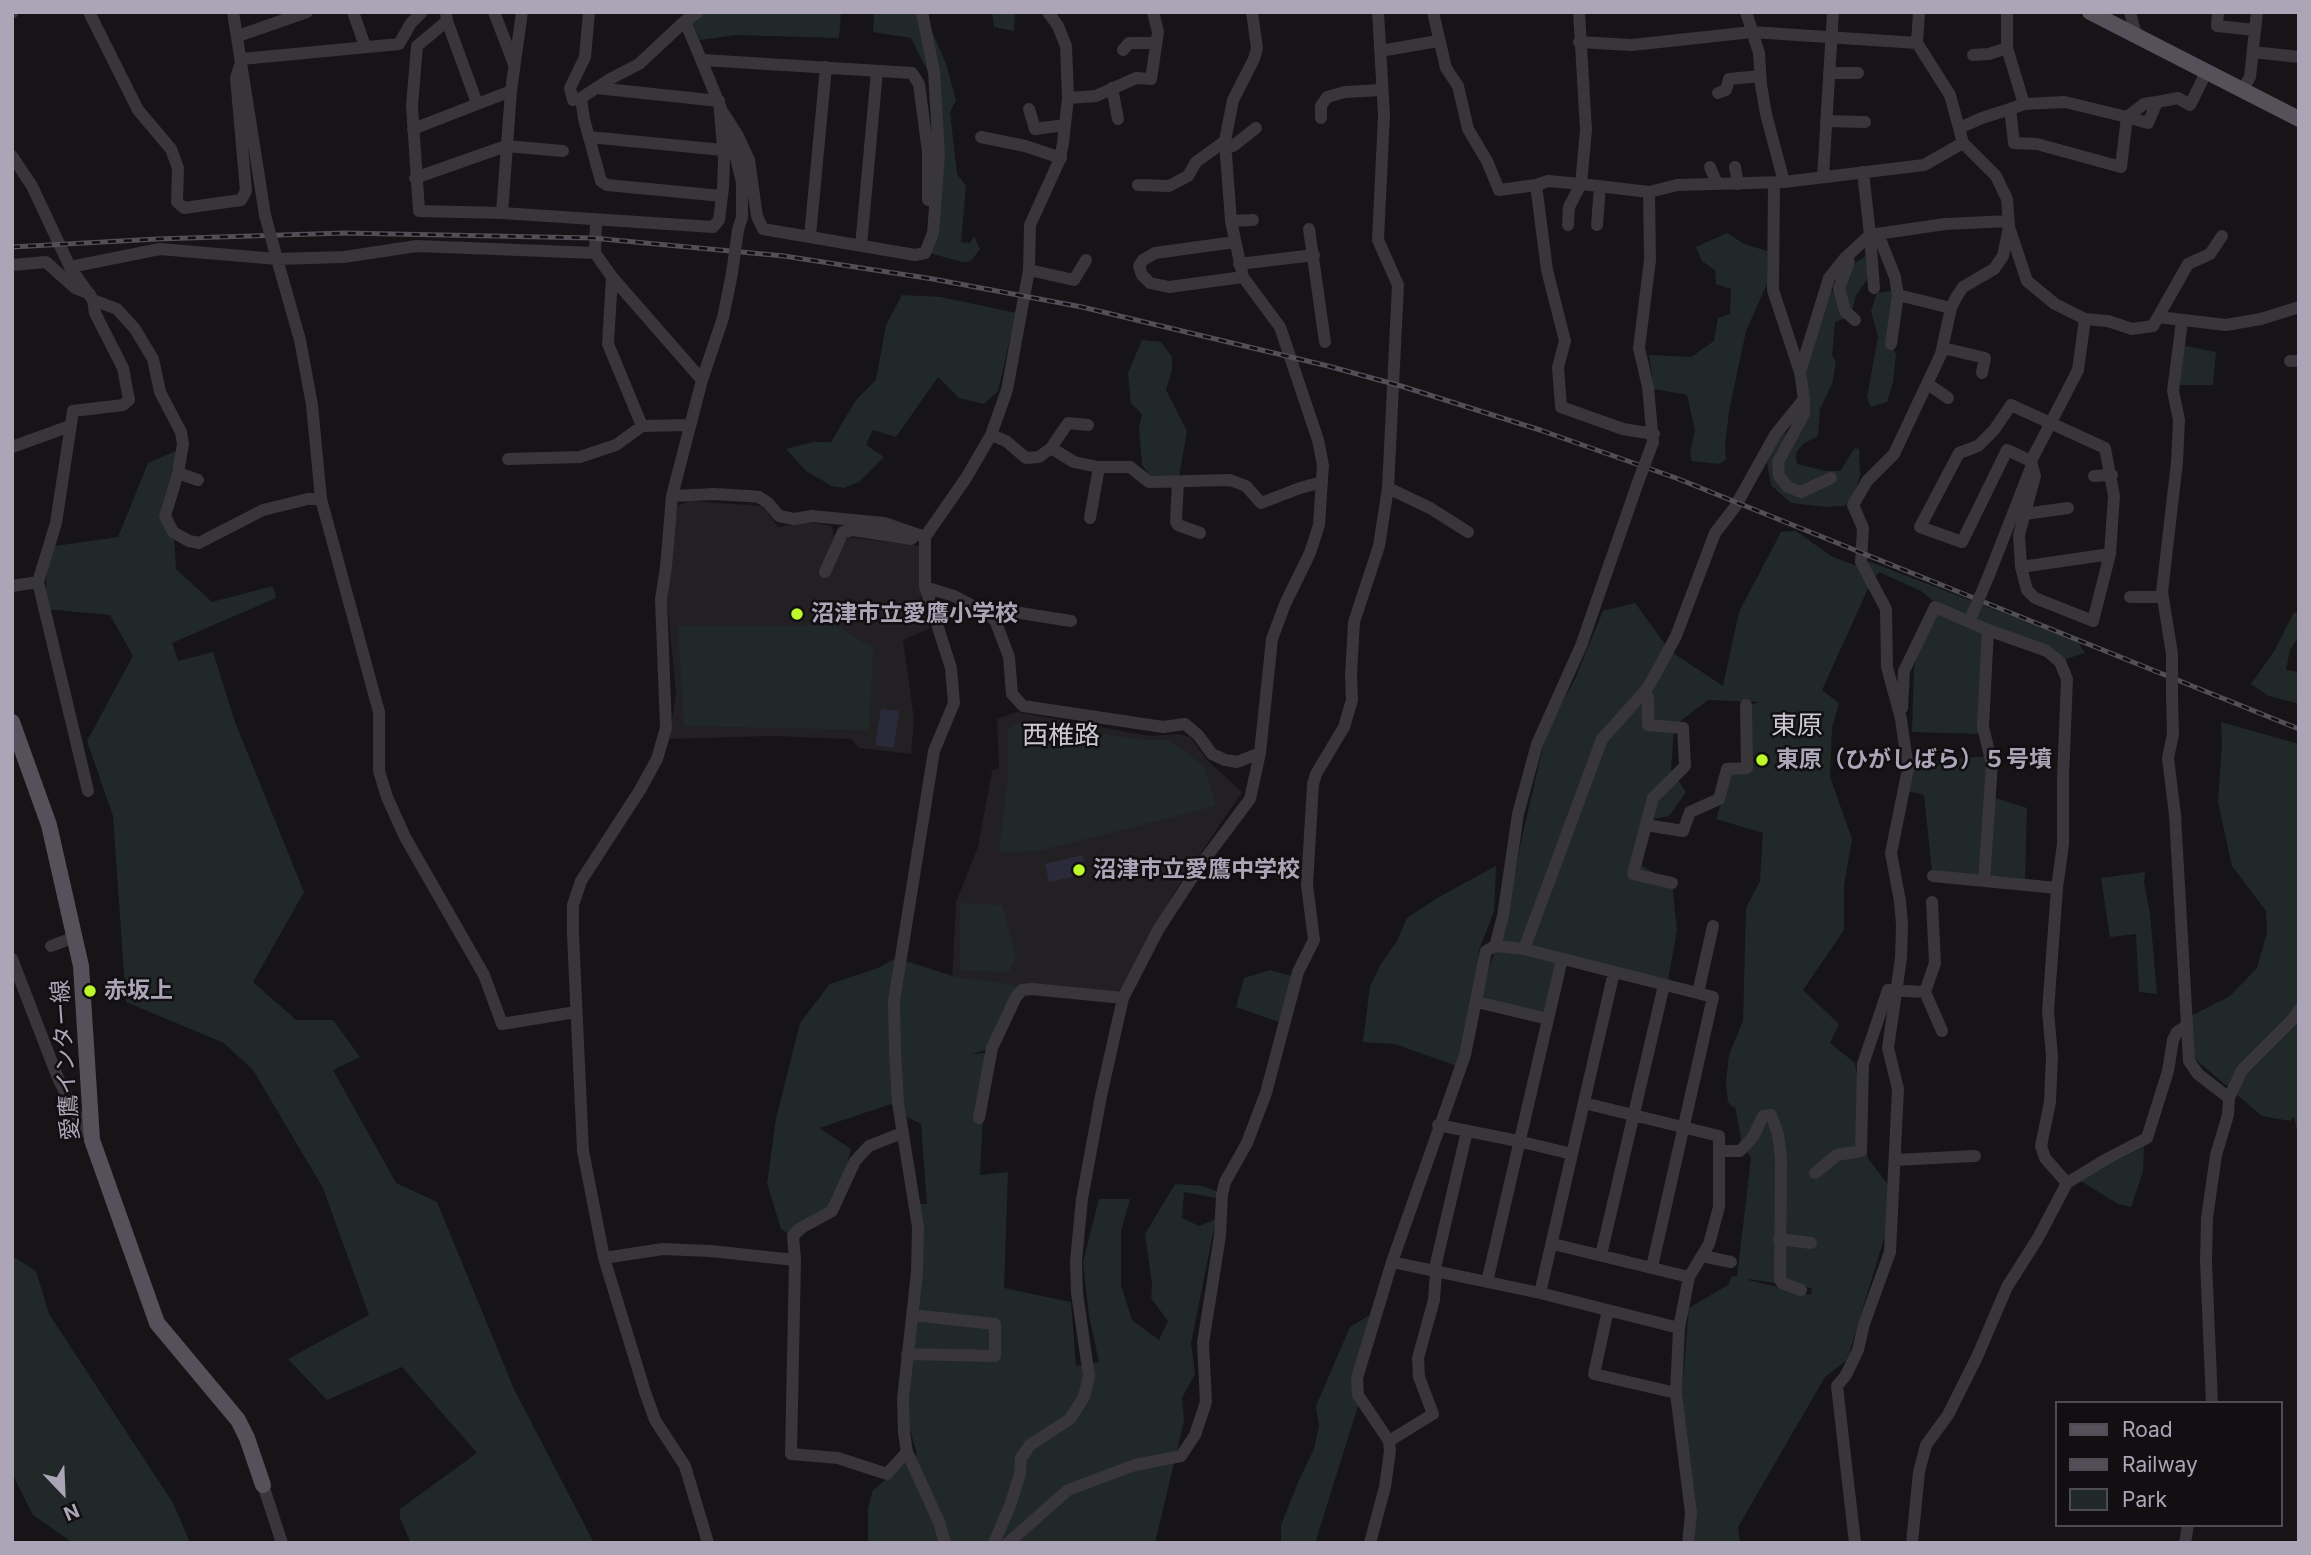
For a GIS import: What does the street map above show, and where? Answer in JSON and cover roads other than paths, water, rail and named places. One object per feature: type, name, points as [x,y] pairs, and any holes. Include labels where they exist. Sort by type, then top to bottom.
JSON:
[{"type":"main road","points":[[2090,12],[2299,119]]},
{"type":"main road","name":"愛鷹インター線","points":[[12,722],[18,758],[49,825],[81,966],[92,1140],[157,1323],[238,1420],[263,1485]]},
{"type":"street","points":[[89,12],[138,110],[171,149],[178,168],[177,202],[184,208],[241,200],[246,191],[236,78],[242,59]]},
{"type":"street","points":[[233,12],[265,215],[300,340],[312,405],[321,499],[379,712],[381,783],[401,828],[484,975],[502,1024],[576,1012]]},
{"type":"street","points":[[238,36],[307,12]]},
{"type":"street","points":[[353,12],[365,46]]},
{"type":"street","points":[[242,59],[399,44],[411,23],[422,12]]},
{"type":"street","points":[[494,12],[516,69]]},
{"type":"street","points":[[502,213],[511,91],[522,12]]},
{"type":"street","points":[[589,12],[585,57],[570,88],[573,100],[639,64],[685,20],[698,12]]},
{"type":"street","points":[[922,12],[934,72],[939,155],[933,233],[925,253]]},
{"type":"street","points":[[825,572],[843,532],[853,530],[911,539],[920,535],[966,478],[991,435],[1007,390],[1030,270],[1030,225],[1061,158],[1068,98],[1066,46],[1058,26],[1048,12]]},
{"type":"street","points":[[1068,98],[1096,96],[1136,78],[1152,79],[1158,32],[1153,12]]},
{"type":"street","points":[[994,1543],[1011,1503],[1020,1474],[1021,1458],[1030,1445],[1070,1419],[1084,1396],[1089,1376],[1077,1293],[1076,1261],[1082,1199],[1123,998],[1158,930],[1199,867],[1250,799],[1260,753],[1272,639],[1285,604],[1310,553],[1318,525],[1323,465],[1318,440],[1280,327],[1240,270],[1231,221],[1225,145],[1233,100],[1257,48],[1252,12]]},
{"type":"street","points":[[1008,1543],[1068,1490],[1135,1465],[1181,1456],[1195,1435],[1206,1402],[1203,1343],[1220,1236],[1222,1195],[1225,1182],[1247,1143],[1261,1106],[1298,972],[1314,940],[1307,884],[1313,784],[1344,727],[1352,700],[1354,622],[1379,546],[1388,488],[1398,285],[1378,240],[1384,116],[1378,12]]},
{"type":"street","points":[[1433,12],[1446,68],[1458,86],[1468,129],[1487,161],[1499,190],[1548,181],[1649,192],[1677,185],[1779,183],[1924,165],[1963,143]]},
{"type":"street","points":[[1568,225],[1569,207],[1581,184],[1586,130],[1579,12]]},
{"type":"street","points":[[1746,12],[1759,52],[1760,76],[1779,183],[1773,290],[1800,372],[1804,400],[1804,414],[1778,462],[1779,476],[1788,487],[1801,492],[1831,478]]},
{"type":"street","points":[[1822,177],[1833,12]]},
{"type":"street","points":[[1919,12],[1917,43],[1951,95],[1963,143],[1996,176],[2007,199],[2009,224],[2027,281],[2055,304],[2085,320],[2108,321],[2132,329],[2153,326],[2188,264],[2210,254],[2222,236]]},
{"type":"street","points":[[2007,12],[2007,48],[2024,104]]},
{"type":"street","points":[[2130,12],[2136,35]]},
{"type":"street","points":[[2218,12],[2217,26],[2255,30]]},
{"type":"street","points":[[2244,89],[2250,77],[2257,12]]},
{"type":"street","points":[[477,103],[447,17],[418,46],[412,106],[419,211],[502,213],[713,227],[719,220],[722,196],[720,106]]},
{"type":"street","points":[[685,20],[703,60],[736,153],[742,182],[742,217],[723,318],[702,380],[672,496],[661,599],[666,729],[657,759],[640,790],[581,881],[573,905],[573,935],[583,1151],[604,1258],[655,1420],[685,1466],[708,1543]]},
{"type":"street","points":[[1579,42],[1632,45],[1752,32],[1917,43]]},
{"type":"street","points":[[1380,51],[1438,41]]},
{"type":"street","points":[[1123,50],[1129,43],[1156,43]]},
{"type":"street","points":[[1973,55],[1989,54],[2007,48]]},
{"type":"street","points":[[2253,52],[2299,57]]},
{"type":"street","points":[[703,60],[912,73],[919,84],[928,152],[928,229],[925,253]]},
{"type":"street","points":[[810,236],[825,66]]},
{"type":"street","points":[[861,246],[877,71]]},
{"type":"street","points":[[1959,128],[2024,104],[2065,102],[2148,123],[2157,102],[2178,98],[2190,105],[2207,71]]},
{"type":"street","points":[[916,78],[934,72]]},
{"type":"street","points":[[1829,73],[1858,73]]},
{"type":"street","points":[[1718,93],[1726,90],[1729,79],[1760,76]]},
{"type":"street","points":[[596,88],[720,106]]},
{"type":"street","points":[[1112,88],[1118,120]]},
{"type":"street","points":[[1321,118],[1321,106],[1327,97],[1345,92],[1381,90]]},
{"type":"street","points":[[413,129],[511,91]]},
{"type":"street","points":[[581,98],[601,181],[607,185],[722,196]]},
{"type":"street","points":[[720,106],[749,160],[757,216],[763,229],[915,255],[925,253]]},
{"type":"street","points":[[1029,109],[1035,129],[1065,125]]},
{"type":"street","points":[[2010,109],[2014,143],[2037,144],[2121,167],[2127,117]]},
{"type":"street","points":[[1826,121],[1865,122]]},
{"type":"street","points":[[1138,185],[1169,186],[1188,176],[1196,162],[1225,145],[1233,146],[1256,128]]},
{"type":"street","points":[[589,136],[723,150]]},
{"type":"street","points":[[981,137],[1025,146],[1061,158]]},
{"type":"street","points":[[415,178],[506,146],[563,152]]},
{"type":"street","points":[[12,156],[32,186],[70,267],[91,297],[95,313],[123,368],[129,401],[123,405],[74,411],[56,523],[38,582],[88,791]]},
{"type":"street","points":[[1710,167],[1717,184]]},
{"type":"street","points":[[1735,167],[1738,184]]},
{"type":"street","points":[[1863,172],[1874,235],[1874,288]]},
{"type":"street","points":[[1536,185],[1547,270],[1565,341],[1558,367],[1561,407],[1654,438]]},
{"type":"street","points":[[1597,225],[1600,186]]},
{"type":"street","points":[[1495,946],[1503,916],[1518,814],[1537,744],[1581,646],[1654,438],[1639,348],[1650,260],[1649,192]]},
{"type":"street","points":[[596,220],[595,253],[612,277],[702,380]]},
{"type":"street","points":[[1231,221],[1252,220]]},
{"type":"street","points":[[1800,372],[1829,278],[1845,258],[1874,235],[1945,224],[2009,224]]},
{"type":"street","points":[[1855,1543],[1838,1386],[1858,1350],[1864,1324],[1890,1252],[1898,1089],[1888,1048],[1901,958],[1902,925],[1891,853],[1908,769],[1901,719],[1886,667],[1886,609],[1861,562],[1863,528],[1853,505],[1867,481],[1894,454],[1943,348],[1951,308],[1963,287],[1994,269],[2003,256],[2009,224]]},
{"type":"street","points":[[1309,229],[1325,342]]},
{"type":"street","points":[[1874,235],[1895,277],[1898,295],[1891,344]]},
{"type":"street","points":[[1235,242],[1155,253],[1143,260],[1139,266],[1142,275],[1150,283],[1169,287],[1314,256]]},
{"type":"street","points":[[70,267],[160,249],[278,259],[344,257],[417,246],[595,253]]},
{"type":"street","points":[[1845,258],[1849,262],[1839,288],[1845,311],[1855,320]]},
{"type":"street","points":[[1030,270],[1074,279],[1086,260]]},
{"type":"street","points":[[12,265],[46,262],[75,288],[117,309],[135,328],[153,359],[160,392],[181,432],[183,444],[178,472],[165,516],[173,532],[195,542],[208,539],[263,510],[308,499],[321,499]]},
{"type":"street","points":[[612,277],[608,344],[642,426]]},
{"type":"street","points":[[1898,295],[1951,308]]},
{"type":"street","points":[[2158,317],[2226,325],[2261,319],[2299,307]]},
{"type":"street","points":[[1970,618],[2031,463],[2078,370],[2085,320]]},
{"type":"street","points":[[2182,321],[2174,391],[2179,420],[2177,462],[2163,597],[2172,654],[2174,734],[2168,758],[2175,815],[2173,821],[2189,1061],[2198,1074],[2229,1098]]},
{"type":"street","points":[[1943,348],[1985,358],[1982,373]]},
{"type":"street","points":[[1928,384],[1948,398]]},
{"type":"street","points":[[1524,948],[1602,739],[1643,693],[1676,636],[1714,533],[1734,507],[1775,435],[1804,400]]},
{"type":"street","points":[[2011,405],[2105,448],[2114,496],[2110,554],[2094,621],[2035,598],[2027,590],[2021,568],[2019,535],[2035,476],[2031,463],[2007,450],[1962,542],[1920,527],[1959,453],[1978,446],[1994,430],[2011,405]]},
{"type":"street","points":[[991,435],[1006,441],[1026,458],[1039,457],[1051,447],[1068,423],[1088,425]]},
{"type":"street","points":[[508,458],[580,457],[615,445],[642,426],[690,425]]},
{"type":"street","points":[[12,447],[70,426]]},
{"type":"street","points":[[1051,447],[1074,462],[1099,467],[1130,467],[1149,482],[1230,481],[1246,486],[1261,503],[1322,482]]},
{"type":"street","points":[[1090,518],[1099,467]]},
{"type":"street","points":[[178,472],[198,481]]},
{"type":"street","points":[[2094,476],[2112,475]]},
{"type":"street","points":[[1178,481],[1176,522],[1200,533]]},
{"type":"street","points":[[1388,488],[1430,508],[1468,532]]},
{"type":"street","points":[[672,496],[714,494],[759,497],[779,516],[794,519],[812,516],[884,523],[920,535]]},
{"type":"street","points":[[2025,514],[2068,508]]},
{"type":"street","points":[[920,535],[925,587],[951,668],[954,703],[934,751],[894,1001],[898,1103],[918,1227],[918,1272],[902,1399],[907,1452],[939,1522],[944,1543]]},
{"type":"street","points":[[2021,568],[2110,554]]},
{"type":"street","points":[[12,586],[38,582]]},
{"type":"street","points":[[925,587],[954,596],[995,620],[1009,657],[1012,694],[1023,706],[1163,727],[1185,724],[1198,735],[1212,754],[1225,760],[1237,762],[1260,753]]},
{"type":"street","points":[[2130,597],[2163,597]]},
{"type":"street","points":[[1901,719],[1904,671],[1935,607],[1970,618],[1988,630],[2047,651],[2060,662],[2067,679],[2063,844],[2048,1011],[2052,1056],[2050,1102],[2041,1146],[2045,1158],[2067,1183]]},
{"type":"street","points":[[995,620],[1002,610],[1071,621]]},
{"type":"street","points":[[1984,881],[1992,764],[1983,727],[1988,630]]},
{"type":"street","points":[[1643,693],[1648,697],[1648,725],[1682,728],[1685,766],[1653,798],[1633,874],[1672,883]]},
{"type":"street","points":[[1646,825],[1683,831],[1690,812],[1719,799],[1727,769],[1747,768],[1746,705]]},
{"type":"street","points":[[1933,876],[2057,888]]},
{"type":"street","points":[[1932,902],[1935,963],[1925,992],[1942,1031]]},
{"type":"street","points":[[1698,993],[1713,926]]},
{"type":"street","points":[[51,946],[75,937]]},
{"type":"street","points":[[1370,1543],[1385,1487],[1390,1451],[1389,1441],[1358,1395],[1357,1378],[1392,1262],[1438,1125],[1465,1055],[1486,951],[1495,946],[1524,948],[1713,997],[1652,1267]]},
{"type":"street","points":[[12,959],[58,1078],[92,1140]]},
{"type":"street","points":[[1487,1282],[1562,959]]},
{"type":"street","points":[[1540,1293],[1614,972]]},
{"type":"street","points":[[1601,1255],[1664,985]]},
{"type":"street","points":[[979,1118],[992,1048],[1016,997],[1022,990],[1123,998]]},
{"type":"street","points":[[1815,1173],[1837,1155],[1861,1152],[1863,1063],[1888,990],[1925,992]]},
{"type":"street","points":[[1477,1002],[1548,1019]]},
{"type":"street","points":[[2212,1401],[2206,1262],[2207,1218],[2216,1155],[2228,1115],[2229,1098],[2242,1070],[2299,1010]]},
{"type":"street","points":[[1912,1543],[1919,1472],[1926,1445],[1948,1415],[2007,1287],[2038,1238],[2067,1183],[2147,1138],[2168,1071],[2173,1040],[2177,1032],[2186,1027]]},
{"type":"street","points":[[1584,1103],[1719,1136],[1719,1207],[1709,1244],[1689,1277],[1679,1328],[1676,1393],[1690,1514],[1688,1543]]},
{"type":"street","points":[[1719,1151],[1740,1151],[1749,1144],[1763,1116],[1771,1115],[1778,1134],[1781,1159],[1780,1280],[1801,1290]]},
{"type":"street","points":[[1438,1125],[1572,1154]]},
{"type":"street","points":[[1389,1441],[1433,1414],[1419,1377],[1418,1358],[1434,1300],[1435,1272],[1467,1131]]},
{"type":"street","points":[[902,1133],[869,1146],[855,1161],[832,1211],[799,1229],[793,1236],[795,1260],[790,1454],[838,1458],[887,1474],[907,1452]]},
{"type":"street","points":[[1895,1160],[1975,1156]]},
{"type":"street","points":[[1779,1239],[1811,1243]]},
{"type":"street","points":[[1553,1244],[1689,1277]]},
{"type":"street","points":[[604,1258],[663,1249],[795,1260]]},
{"type":"street","points":[[1702,1256],[1731,1262]]},
{"type":"street","points":[[1392,1262],[1540,1293],[1679,1328]]},
{"type":"street","points":[[1608,1310],[1594,1374],[1676,1393]]},
{"type":"street","points":[[906,1354],[995,1356],[995,1324],[912,1315]]},
{"type":"street","points":[[263,1485],[282,1543]]},
{"type":"railway","points":[[12,247],[344,233],[592,238],[784,256],[933,279],[1082,307],[1328,366],[1540,430],[1676,478],[2299,729]]},
{"type":"place","name":"沼津市立愛鷹小学校","points":[[797,614]]},
{"type":"place","name":"東原（ひがしばら）５号墳","points":[[1762,760]]},
{"type":"place","name":"沼津市立愛鷹中学校","points":[[1079,870]]},
{"type":"place","name":"赤坂上","points":[[90,991]]},
{"type":"district","name":"東原","points":[[1797,726]]},
{"type":"district","name":"西椎路","points":[[1061,736]]}]
